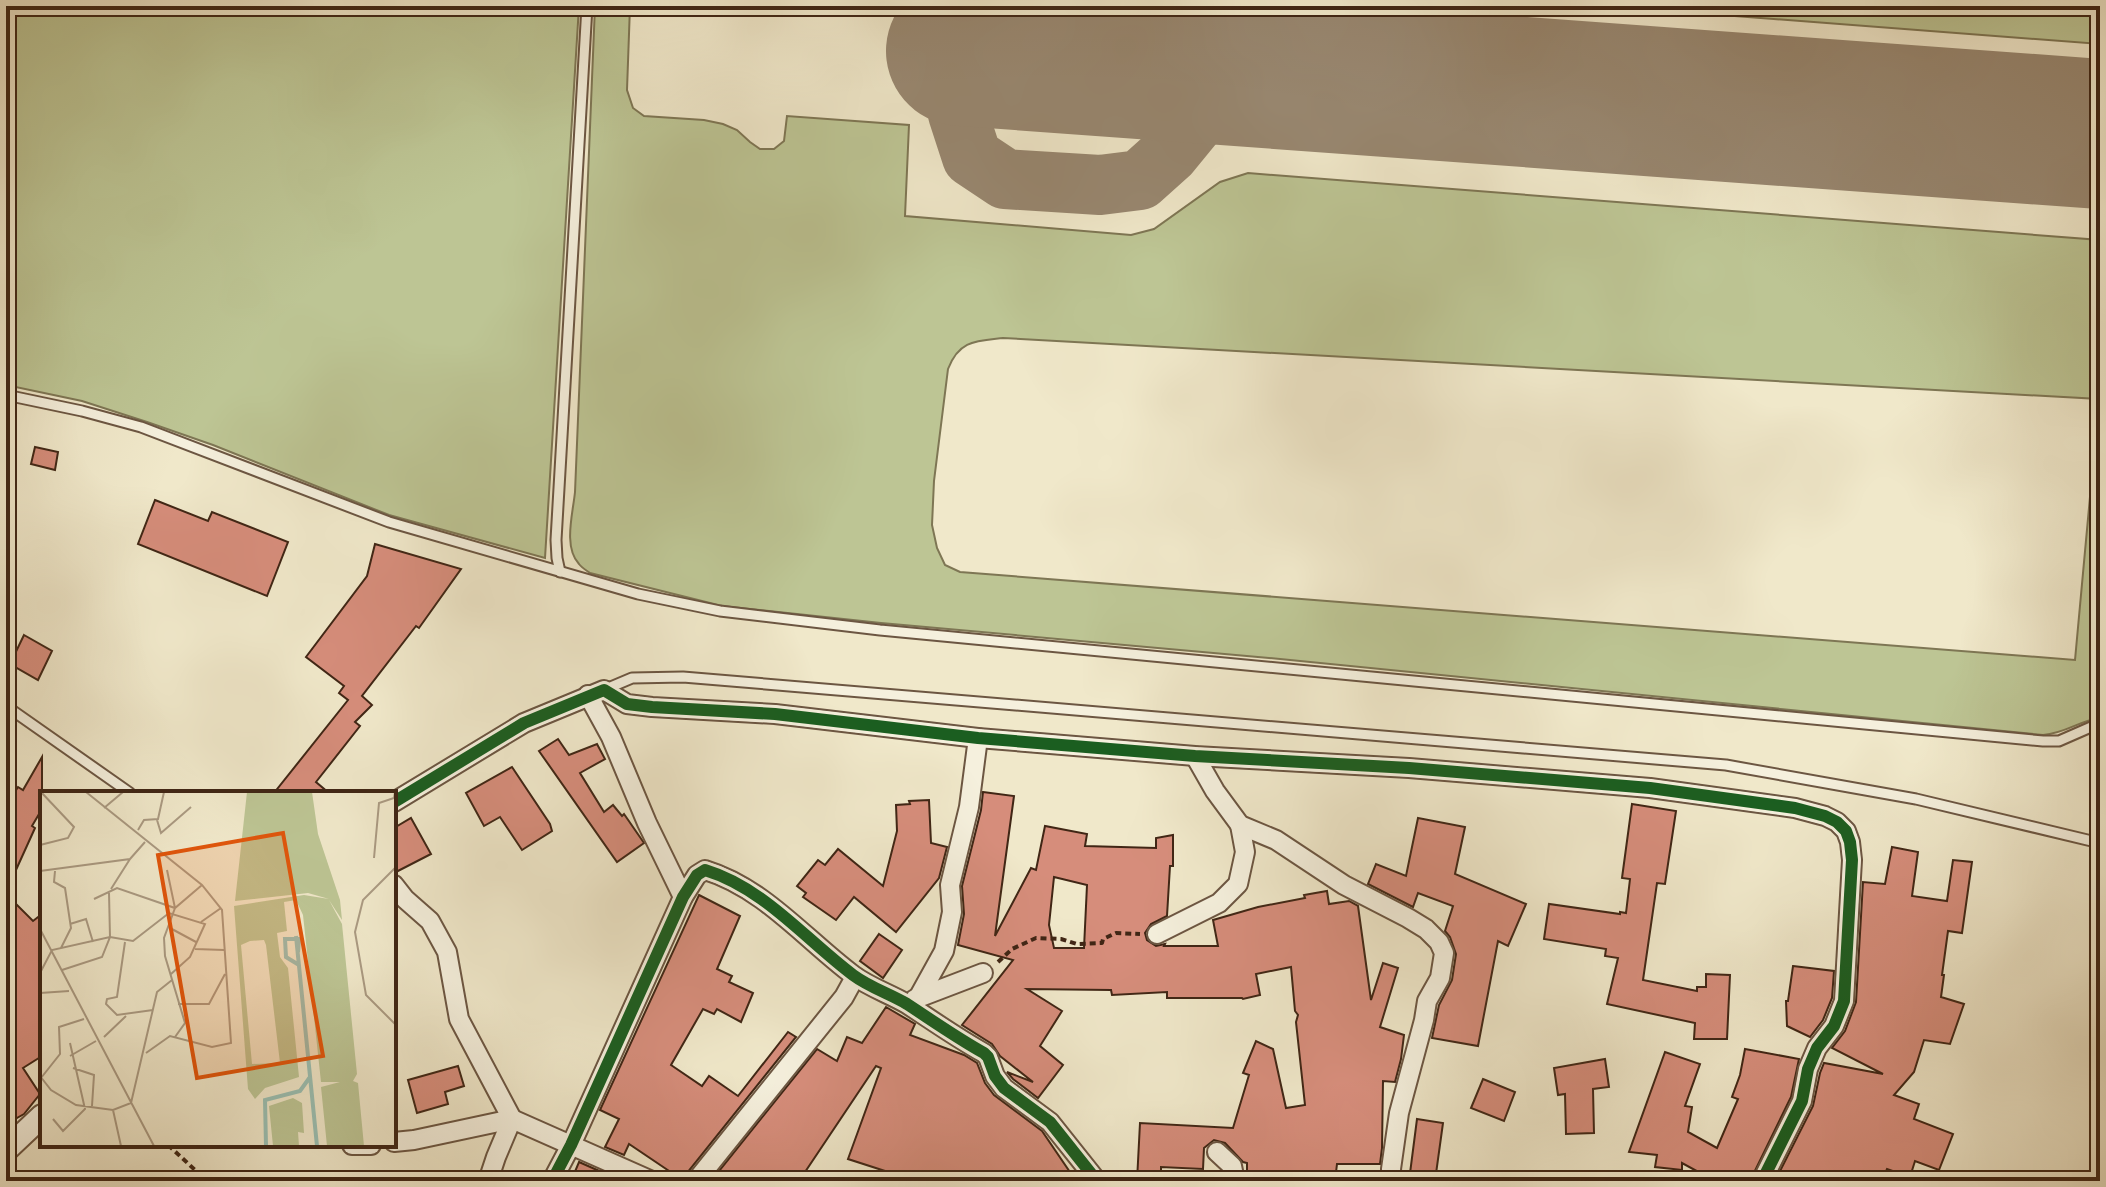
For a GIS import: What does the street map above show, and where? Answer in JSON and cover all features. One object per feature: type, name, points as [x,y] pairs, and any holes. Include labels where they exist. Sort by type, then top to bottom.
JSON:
[{"type":"street","points":[[596,693],[647,823],[683,897]]},
{"type":"street","points":[[396,801],[524,723],[596,693],[627,704],[652,707],[775,714],[978,738],[1650,788],[1795,808],[1825,816],[1846,831],[1852,860],[1844,1001],[1834,1026],[1817,1048],[1808,1069],[1802,1101],[1762,1181]]},
{"type":"street","points":[[912,1001],[944,951],[952,912],[950,885],[969,807],[978,738]]},
{"type":"street","points":[[1157,934],[1219,903],[1238,884],[1245,852],[1240,825],[1195,756]]},
{"type":"street","points":[[1240,825],[1276,840],[1344,885],[1408,918],[1432,935],[1444,953],[1440,978],[1427,1001],[1399,1113],[1392,1181]]},
{"type":"street","points":[[552,1181],[683,897],[697,875],[705,870],[720,875],[766,902],[855,977],[912,1001],[950,1035],[984,1053],[1004,1088],[1050,1122],[1097,1181]]},
{"type":"street","points":[[396,888],[430,921],[447,952],[459,1019],[512,1119]]},
{"type":"street","points":[[912,1001],[983,973]]},
{"type":"street","points":[[696,1181],[844,997],[855,977]]},
{"type":"street","points":[[6,1150],[40,1118]]},
{"type":"street","points":[[488,1181],[512,1119]]},
{"type":"street","points":[[396,1142],[512,1119],[652,1181]]},
{"type":"street","points":[[1217,1152],[1232,1166],[1235,1181]]},
{"type":"lane","points":[[560,572],[556,540],[587,6]]},
{"type":"lane","points":[[6,395],[141,427],[389,522],[638,594],[720,611],[896,631],[2043,741],[2059,741],[2091,727],[2100,727]]},
{"type":"lane","points":[[596,693],[632,678],[683,677],[1726,765],[1916,799],[2100,843]]},
{"type":"lane","points":[[6,706],[127,791]]},
{"type":"path","points":[[983,973],[1012,949],[1036,938],[1061,939],[1077,944],[1102,943],[1103,939],[1116,933],[1157,934]]},
{"type":"path","points":[[170,1147],[207,1181]]},
{"type":"green space","points":[[6,6],[579,6],[545,558],[389,515],[213,445],[82,401],[6,385]]},
{"type":"green space","points":[[595,6],[630,6],[627,90],[633,108],[644,116],[723,124],[737,130],[760,149],[774,149],[784,141],[787,116],[909,125],[905,216],[1131,235],[1154,229],[1220,182],[1248,173],[2100,240],[2100,718],[2051,734],[722,606],[590,573],[583,568],[571,549]],"holes":[[[993,339],[2099,399],[2075,660],[960,572],[945,565],[932,525],[934,481],[948,369],[963,347]]]},
{"type":"green space","points":[[1605,6],[2100,6],[2100,44]]},
{"type":"building","points":[[35,447],[58,452],[55,470],[31,464]]},
{"type":"building","points":[[155,500],[208,521],[212,512],[288,542],[267,596],[138,544]]},
{"type":"building","points":[[375,544],[461,569],[419,628],[416,626],[362,696],[372,705],[355,722],[360,726],[316,782],[327,791],[276,791],[348,700],[339,693],[344,686],[306,657],[367,576]]},
{"type":"building","points":[[24,635],[52,651],[38,680],[10,664]]},
{"type":"building","points":[[558,739],[569,755],[597,744],[605,759],[580,773],[604,812],[613,805],[622,816],[624,814],[644,843],[617,862],[539,751]]},
{"type":"building","points":[[42,757],[40,812],[6,892],[6,806],[18,787],[23,790]]},
{"type":"building","points":[[512,767],[552,831],[522,850],[500,817],[484,826],[466,793]]},
{"type":"building","points":[[983,792],[1014,796],[995,936],[1031,868],[1036,870],[1045,826],[1087,834],[1085,846],[1156,848],[1156,838],[1173,835],[1167,916],[1151,924],[1145,933],[1147,940],[1156,946],[1218,946],[1213,920],[1305,898],[1304,895],[1327,891],[1329,904],[1349,901],[1358,906],[1371,1000],[1383,963],[1398,968],[1380,1027],[1404,1035],[1395,1082],[1383,1081],[1380,1164],[1337,1164],[1335,1181],[1247,1181],[1247,1163],[1225,1143],[1214,1140],[1204,1148],[1203,1169],[1161,1167],[1161,1181],[1137,1181],[1140,1123],[1233,1128],[1249,1075],[1243,1073],[1256,1041],[1273,1049],[1286,1108],[1305,1105],[1291,967],[1256,974],[1260,995],[1243,999],[1167,998],[1167,992],[1112,995],[1111,990],[1027,989],[1062,1011],[1040,1046],[1063,1065],[1038,1098],[1013,1079],[1007,1072],[1033,1082],[1000,1056],[992,1044],[962,1025],[1013,960],[958,945],[964,914],[962,886]],"holes":[[[1054,877],[1087,885],[1084,948],[1054,948],[1049,925]]]},
{"type":"building","points":[[929,800],[931,843],[947,847],[939,878],[896,932],[854,897],[836,920],[803,897],[806,893],[797,886],[818,860],[825,865],[838,849],[883,886],[897,831],[896,805]]},
{"type":"building","points":[[1632,804],[1676,811],[1665,884],[1657,883],[1643,980],[1697,991],[1697,987],[1706,987],[1706,974],[1730,975],[1727,1039],[1694,1039],[1695,1023],[1607,1004],[1618,958],[1605,956],[1606,949],[1544,939],[1549,904],[1626,913],[1630,879],[1622,878]]},
{"type":"building","points":[[411,818],[431,854],[396,872],[396,827]]},
{"type":"building","points":[[1418,818],[1465,827],[1455,874],[1526,904],[1508,946],[1498,941],[1478,1046],[1432,1038],[1439,1005],[1452,980],[1456,954],[1445,931],[1453,906],[1418,893],[1413,907],[1368,884],[1376,864],[1406,876]]},
{"type":"building","points":[[1892,847],[1918,852],[1912,896],[1947,901],[1953,860],[1972,862],[1962,933],[1948,931],[1942,975],[1941,997],[1964,1004],[1950,1044],[1924,1040],[1914,1072],[1894,1095],[1919,1104],[1914,1119],[1953,1134],[1939,1170],[1915,1161],[1910,1177],[1887,1169],[1882,1181],[1775,1181],[1813,1106],[1824,1063],[1883,1074],[1832,1048],[1845,1031],[1856,1002],[1863,882],[1885,884]]},
{"type":"building","points":[[6,894],[33,921],[40,916],[40,1057],[23,1068],[40,1094],[24,1114],[6,1124]]},
{"type":"building","points":[[699,895],[740,916],[717,969],[732,976],[729,982],[753,993],[741,1022],[717,1009],[714,1014],[703,1009],[671,1065],[702,1086],[709,1076],[738,1096],[788,1032],[796,1037],[687,1173],[684,1181],[629,1144],[624,1155],[605,1147],[619,1119],[600,1110]]},
{"type":"building","points":[[879,934],[902,950],[883,978],[860,961]]},
{"type":"building","points":[[1793,966],[1834,971],[1832,998],[1823,1020],[1810,1037],[1787,1026],[1786,1001]]},
{"type":"building","points":[[886,1007],[915,1024],[910,1035],[977,1063],[994,1095],[1042,1131],[1076,1181],[916,1181],[848,1159],[881,1068],[876,1066],[799,1181],[711,1181],[817,1049],[837,1061],[847,1037],[862,1043]]},
{"type":"building","points":[[1745,1049],[1799,1059],[1791,1097],[1750,1181],[1715,1181],[1682,1163],[1682,1170],[1655,1167],[1657,1155],[1629,1152],[1665,1052],[1700,1064],[1685,1106],[1692,1107],[1688,1132],[1717,1148],[1738,1099],[1732,1097]]},
{"type":"building","points":[[1605,1059],[1609,1087],[1593,1089],[1594,1133],[1566,1134],[1565,1094],[1558,1095],[1554,1068]]},
{"type":"building","points":[[458,1066],[464,1086],[445,1092],[448,1104],[417,1113],[408,1080]]},
{"type":"building","points":[[1483,1079],[1515,1092],[1504,1121],[1471,1108]]},
{"type":"building","points":[[1417,1119],[1443,1123],[1435,1181],[1409,1181]]},
{"type":"building","points":[[579,1162],[622,1181],[571,1181]]},
{"type":"taxiway","points":[[1114,62],[1089,49],[1068,25],[1027,16],[997,27],[967,69],[958,114],[972,157],[1005,179],[1100,185],[1140,180],[1169,154],[1237,71]]},
{"type":"runway","points":[[961,51],[2100,134]]},
{"type":"cycle path","points":[[396,801],[524,723],[604,690],[627,704],[652,707],[775,714],[978,738],[1195,756],[1409,768],[1650,788],[1795,808],[1825,816],[1846,831],[1852,860],[1844,1001],[1834,1026],[1817,1048],[1808,1069],[1802,1101],[1762,1181]]},
{"type":"cycle path","points":[[552,1181],[683,897],[697,875],[705,870],[726,878],[765,902],[853,975],[907,1004],[984,1053],[1004,1088],[1050,1122],[1097,1181]]}]
